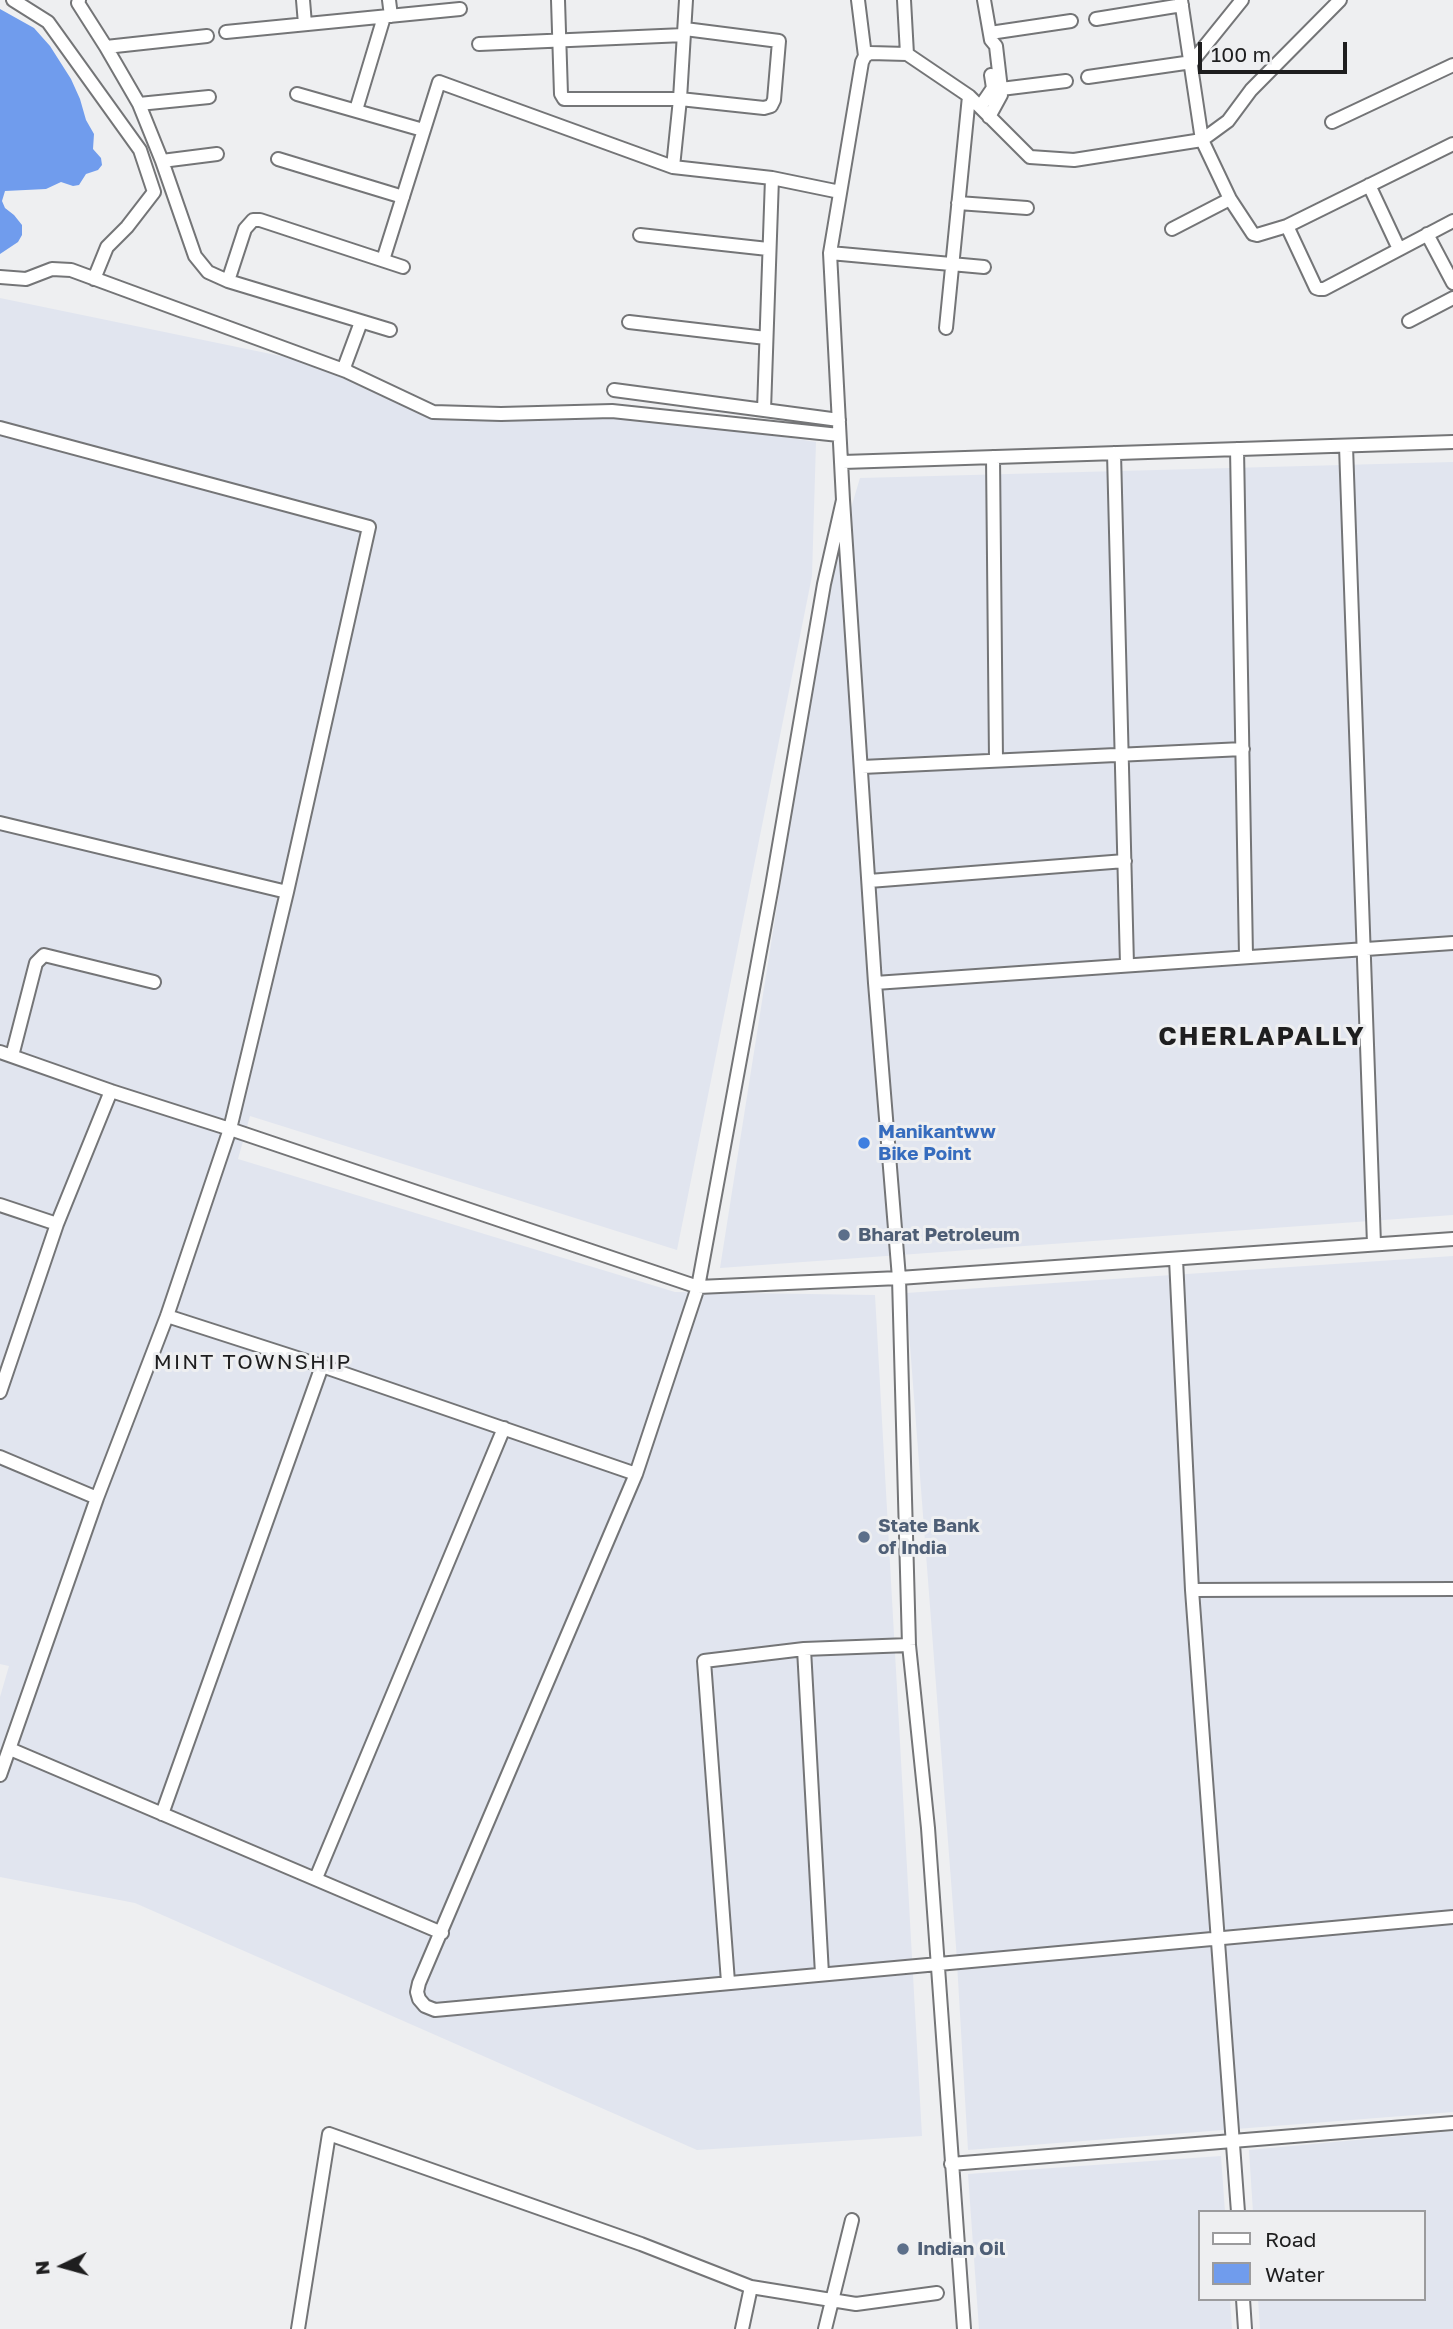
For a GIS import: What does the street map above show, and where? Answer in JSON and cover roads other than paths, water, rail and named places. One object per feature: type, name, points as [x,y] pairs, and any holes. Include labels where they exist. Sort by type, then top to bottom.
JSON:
[{"type":"street","points":[[13,0],[48,22],[140,150],[154,192],[127,227],[107,247],[94,279]]},
{"type":"street","points":[[79,0],[78,3],[139,104],[195,256],[208,272],[228,281],[390,330]]},
{"type":"street","points":[[303,0],[305,24]]},
{"type":"street","points":[[356,110],[387,16],[389,0]]},
{"type":"street","points":[[479,44],[525,40],[559,42],[685,32],[777,40],[779,44],[774,100],[771,106],[764,108],[680,99],[564,99],[561,94],[559,42],[558,0]]},
{"type":"street","points":[[673,167],[686,0]]},
{"type":"street","points":[[858,0],[865,56]]},
{"type":"street","points":[[904,0],[907,54]]},
{"type":"street","points":[[984,0],[990,36],[988,48],[993,88],[985,112]]},
{"type":"street","points":[[1088,77],[1192,62],[1242,0]]},
{"type":"street","points":[[964,2329],[928,1828],[909,1645],[899,1278],[875,983],[843,500],[830,253],[862,62],[870,53],[907,54],[969,96],[1030,157],[1074,160],[1202,140],[1228,121],[1251,90],[1340,0]]},
{"type":"street","points":[[1096,19],[1182,3],[1202,140],[1230,199],[1253,234],[1258,235],[1287,226],[1453,144]]},
{"type":"street","points":[[226,32],[460,9]]},
{"type":"street","points":[[990,36],[1071,21]]},
{"type":"street","points":[[106,47],[207,36]]},
{"type":"street","points":[[985,112],[1001,95],[996,46],[990,36]]},
{"type":"street","points":[[1332,122],[1453,65]]},
{"type":"street","points":[[1001,89],[1066,81]]},
{"type":"street","points":[[383,260],[439,82],[673,167],[772,178],[840,192]]},
{"type":"street","points":[[297,94],[424,130]]},
{"type":"street","points":[[946,328],[969,96]]},
{"type":"street","points":[[139,104],[209,97]]},
{"type":"street","points":[[162,161],[217,154]]},
{"type":"street","points":[[278,159],[403,197]]},
{"type":"street","points":[[764,410],[772,178]]},
{"type":"street","points":[[1369,185],[1399,249]]},
{"type":"street","points":[[1172,229],[1230,199]]},
{"type":"street","points":[[958,203],[1027,208]]},
{"type":"street","points":[[228,281],[245,229],[253,220],[403,267]]},
{"type":"street","points":[[1287,226],[1315,288],[1324,289],[1453,221]]},
{"type":"street","points":[[1427,234],[1453,283]]},
{"type":"street","points":[[640,235],[768,250]]},
{"type":"street","points":[[830,253],[984,267]]},
{"type":"street","points":[[0,277],[26,279],[52,269],[71,270],[346,371],[433,412],[501,414],[612,411],[839,435]]},
{"type":"street","points":[[1409,321],[1453,298]]},
{"type":"street","points":[[346,371],[345,365],[360,322]]},
{"type":"street","points":[[629,322],[765,338]]},
{"type":"street","points":[[614,390],[839,420]]},
{"type":"street","points":[[0,428],[369,527],[287,892],[230,1129],[167,1316],[97,1498],[0,1775]]},
{"type":"street","points":[[842,462],[1453,442]]},
{"type":"street","points":[[1346,446],[1374,1244]]},
{"type":"street","points":[[1237,449],[1246,956]]},
{"type":"street","points":[[1114,453],[1127,965]]},
{"type":"street","points":[[993,457],[996,761]]},
{"type":"street","points":[[843,500],[824,584],[698,1287],[636,1474],[417,1992],[419,1999],[425,2006],[435,2010],[1453,1917]]},
{"type":"street","points":[[862,767],[1242,749]]},
{"type":"street","points":[[0,823],[287,892]]},
{"type":"street","points":[[869,881],[1125,861]]},
{"type":"street","points":[[875,983],[1453,943]]},
{"type":"street","points":[[154,982],[44,956],[36,963],[6,1054],[698,1287],[899,1278],[1453,1239]]},
{"type":"street","points":[[0,1392],[57,1224],[111,1091]]},
{"type":"street","points":[[0,1205],[57,1224]]},
{"type":"street","points":[[1176,1259],[1192,1590],[1238,2210]]},
{"type":"street","points":[[167,1316],[322,1366],[636,1474]]},
{"type":"street","points":[[162,1814],[322,1366]]},
{"type":"street","points":[[316,1878],[504,1428]]},
{"type":"street","points":[[0,1457],[97,1498]]},
{"type":"street","points":[[1192,1590],[1453,1588]]},
{"type":"street","points":[[728,1982],[704,1661],[804,1649],[909,1645]]},
{"type":"street","points":[[804,1649],[821,1973]]},
{"type":"street","points":[[10,1749],[442,1933]]},
{"type":"street","points":[[951,2164],[1453,2123]]},
{"type":"street","points":[[298,2329],[329,2134],[641,2244],[751,2287],[856,2304],[937,2293]]},
{"type":"street","points":[[825,2329],[852,2220]]},
{"type":"street","points":[[742,2329],[751,2287]]},
{"type":"street","points":[[1243,2301],[1245,2329]]},
{"type":"water","points":[[0,9],[34,28],[50,46],[80,99],[86,120],[94,134],[93,149],[101,158],[102,165],[98,170],[86,174],[79,185],[61,182],[46,189],[5,191],[2,201],[5,208],[22,225],[22,235],[18,242],[0,254]]},
{"type":"place","name":"Manikantww Bike Point","points":[[864,1143]]},
{"type":"place","name":"Bharat Petroleum","points":[[844,1235]]},
{"type":"place","name":"State Bank of India","points":[[864,1537]]},
{"type":"place","name":"Indian Oil","points":[[903,2249]]},
{"type":"district","name":"CHERLAPALLY","points":[[1262,1037]]},
{"type":"district","name":"MINT TOWNSHIP","points":[[253,1362]]}]
